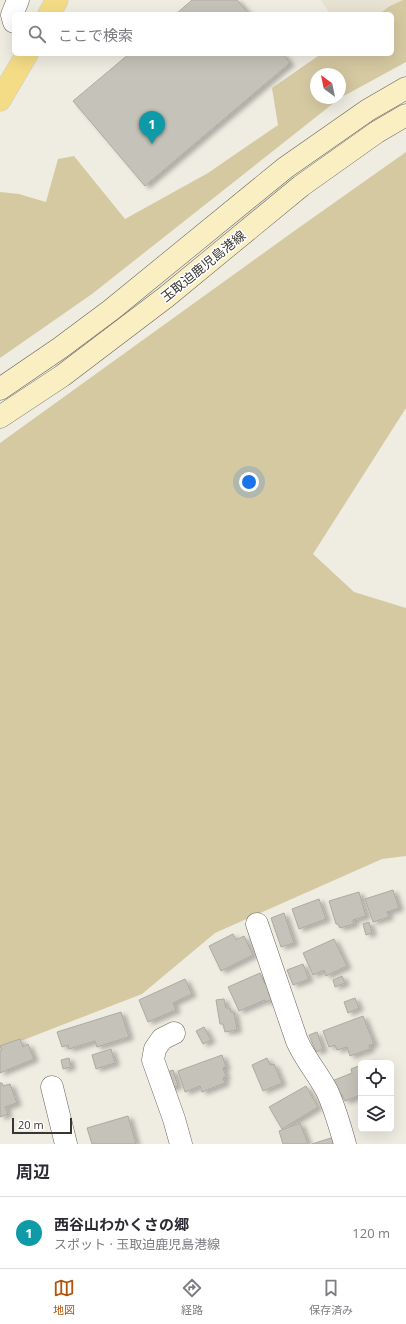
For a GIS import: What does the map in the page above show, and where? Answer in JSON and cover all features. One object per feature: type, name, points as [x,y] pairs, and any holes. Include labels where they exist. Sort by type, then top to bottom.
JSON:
[{"type":"main road","points":[[50,12],[57,0]]},
{"type":"main road","points":[[0,100],[25,56]]},
{"type":"main road","name":"玉取迫鹿児島港線","points":[[0,389],[60,348],[111,310],[285,168],[368,110],[406,88]]},
{"type":"main road","name":"玉取迫鹿児島港線","points":[[0,418],[62,376],[153,306],[301,186],[377,132],[406,115]]},
{"type":"street","points":[[13,12],[18,0]]},
{"type":"street","points":[[257,924],[297,1042],[302,1053],[327,1091],[333,1105],[344,1144]]},
{"type":"street","points":[[174,1033],[162,1039],[154,1049],[153,1060],[181,1144]]},
{"type":"street","points":[[52,1087],[66,1144]]},
{"type":"shaded area","points":[[321,0],[403,0],[382,12],[329,12]]},
{"type":"shaded area","points":[[406,0],[406,62],[346,95],[346,68],[310,68],[310,104],[332,104],[92,294],[0,358],[0,192],[19,194],[46,202],[58,159],[74,156],[125,219],[208,173],[278,125],[272,88],[318,56],[394,56],[394,12],[382,12],[390,6]]},
{"type":"shaded area","points":[[406,152],[406,408],[313,554],[354,592],[406,608],[406,856],[382,859],[215,933],[142,994],[0,1049],[0,443]]},
{"type":"building","points":[[192,0],[237,0],[247,12],[178,12]]},
{"type":"building","points":[[127,56],[285,56],[290,63],[145,186],[73,101]]},
{"type":"building","points":[[393,890],[399,908],[387,912],[389,917],[373,922],[365,899]]},
{"type":"building","points":[[359,892],[366,916],[353,920],[354,924],[340,928],[338,924],[336,924],[329,901]]},
{"type":"building","points":[[319,899],[326,919],[299,929],[292,909]]},
{"type":"building","points":[[284,913],[294,943],[281,947],[271,918]]},
{"type":"building","points":[[369,922],[372,933],[366,935],[363,924]]},
{"type":"building","points":[[233,934],[236,940],[244,936],[253,955],[221,971],[209,946]]},
{"type":"building","points":[[334,939],[347,966],[326,976],[324,970],[313,975],[303,953]]},
{"type":"building","points":[[303,964],[309,979],[293,985],[287,970]]},
{"type":"building","points":[[260,973],[265,984],[267,982],[274,998],[266,1002],[265,1000],[239,1011],[228,987]]},
{"type":"building","points":[[342,976],[345,983],[335,987],[333,980]]},
{"type":"building","points":[[185,979],[192,994],[173,1003],[176,1010],[148,1022],[139,1000]]},
{"type":"building","points":[[355,998],[359,1008],[348,1013],[344,1002]]},
{"type":"building","points":[[224,999],[226,1008],[230,1008],[231,1012],[234,1012],[237,1030],[225,1032],[223,1024],[220,1024],[216,1000]]},
{"type":"building","points":[[121,1012],[129,1037],[97,1047],[95,1041],[69,1049],[68,1045],[62,1047],[57,1032]]},
{"type":"building","points":[[363,1016],[374,1044],[369,1045],[370,1049],[350,1056],[347,1047],[337,1050],[335,1045],[329,1047],[323,1031]]},
{"type":"building","points":[[204,1027],[211,1040],[203,1044],[196,1031]]},
{"type":"building","points":[[317,1032],[323,1049],[316,1052],[309,1035]]},
{"type":"building","points":[[20,1039],[23,1047],[28,1044],[34,1059],[0,1073],[0,1050],[2,1050],[0,1046]]},
{"type":"building","points":[[111,1049],[115,1063],[96,1069],[92,1055]]},
{"type":"building","points":[[222,1055],[226,1067],[223,1068],[226,1077],[223,1078],[225,1083],[202,1092],[200,1086],[185,1092],[178,1071]]},
{"type":"building","points":[[69,1058],[71,1067],[63,1069],[61,1060]]},
{"type":"building","points":[[267,1058],[270,1065],[274,1064],[282,1083],[263,1091],[252,1065]]},
{"type":"building","points":[[358,1066],[358,1096],[345,1101],[342,1095],[338,1096],[332,1081],[352,1073],[351,1069]]},
{"type":"building","points":[[173,1070],[178,1086],[168,1089],[164,1073]]},
{"type":"building","points":[[0,1083],[2,1083],[3,1086],[10,1084],[17,1103],[5,1107],[8,1114],[0,1117]]},
{"type":"building","points":[[306,1086],[318,1107],[282,1129],[269,1107]]},
{"type":"building","points":[[128,1116],[136,1144],[92,1144],[87,1128]]},
{"type":"building","points":[[300,1123],[308,1144],[283,1144],[279,1131]]},
{"type":"building","points":[[334,1137],[336,1144],[312,1144]]},
{"type":"place","name":"西谷山わかくさの郷","points":[[152,144]]}]
